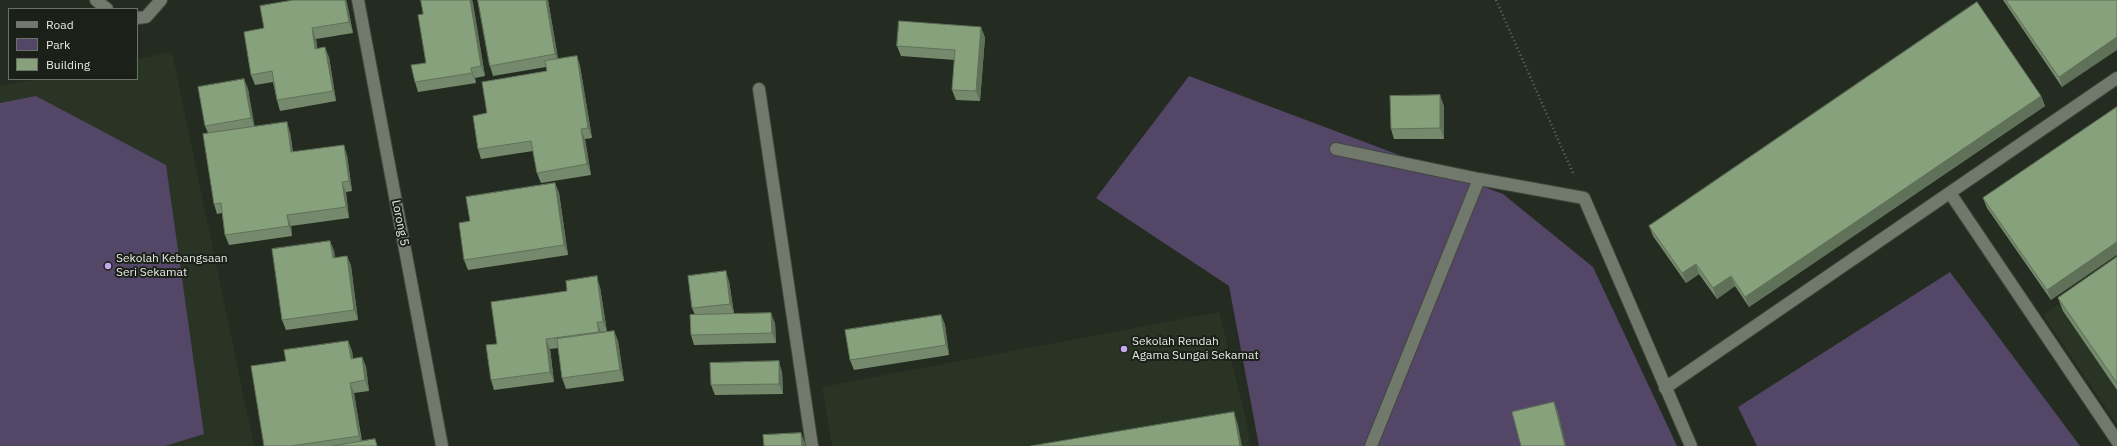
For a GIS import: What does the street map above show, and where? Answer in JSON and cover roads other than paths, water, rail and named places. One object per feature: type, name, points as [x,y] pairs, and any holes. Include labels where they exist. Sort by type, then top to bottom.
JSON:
[{"type":"street","points":[[96,0],[105,8]]},
{"type":"street","points":[[138,18],[146,17],[161,0]]},
{"type":"street","name":"Lorong 5","points":[[358,0],[442,446]]},
{"type":"street","points":[[1665,388],[2117,78]]},
{"type":"street","points":[[759,89],[812,446]]},
{"type":"street","points":[[1336,149],[1479,179],[1584,198],[1691,446]]},
{"type":"street","points":[[1371,446],[1479,179]]},
{"type":"street","points":[[1950,193],[2117,441]]},
{"type":"place","name":"Sekolah Kebangsaan Seri Sekamat","points":[[108,266]]},
{"type":"place","name":"Sekolah Rendah Agama Sungai Sekamat","points":[[1124,349]]}]
